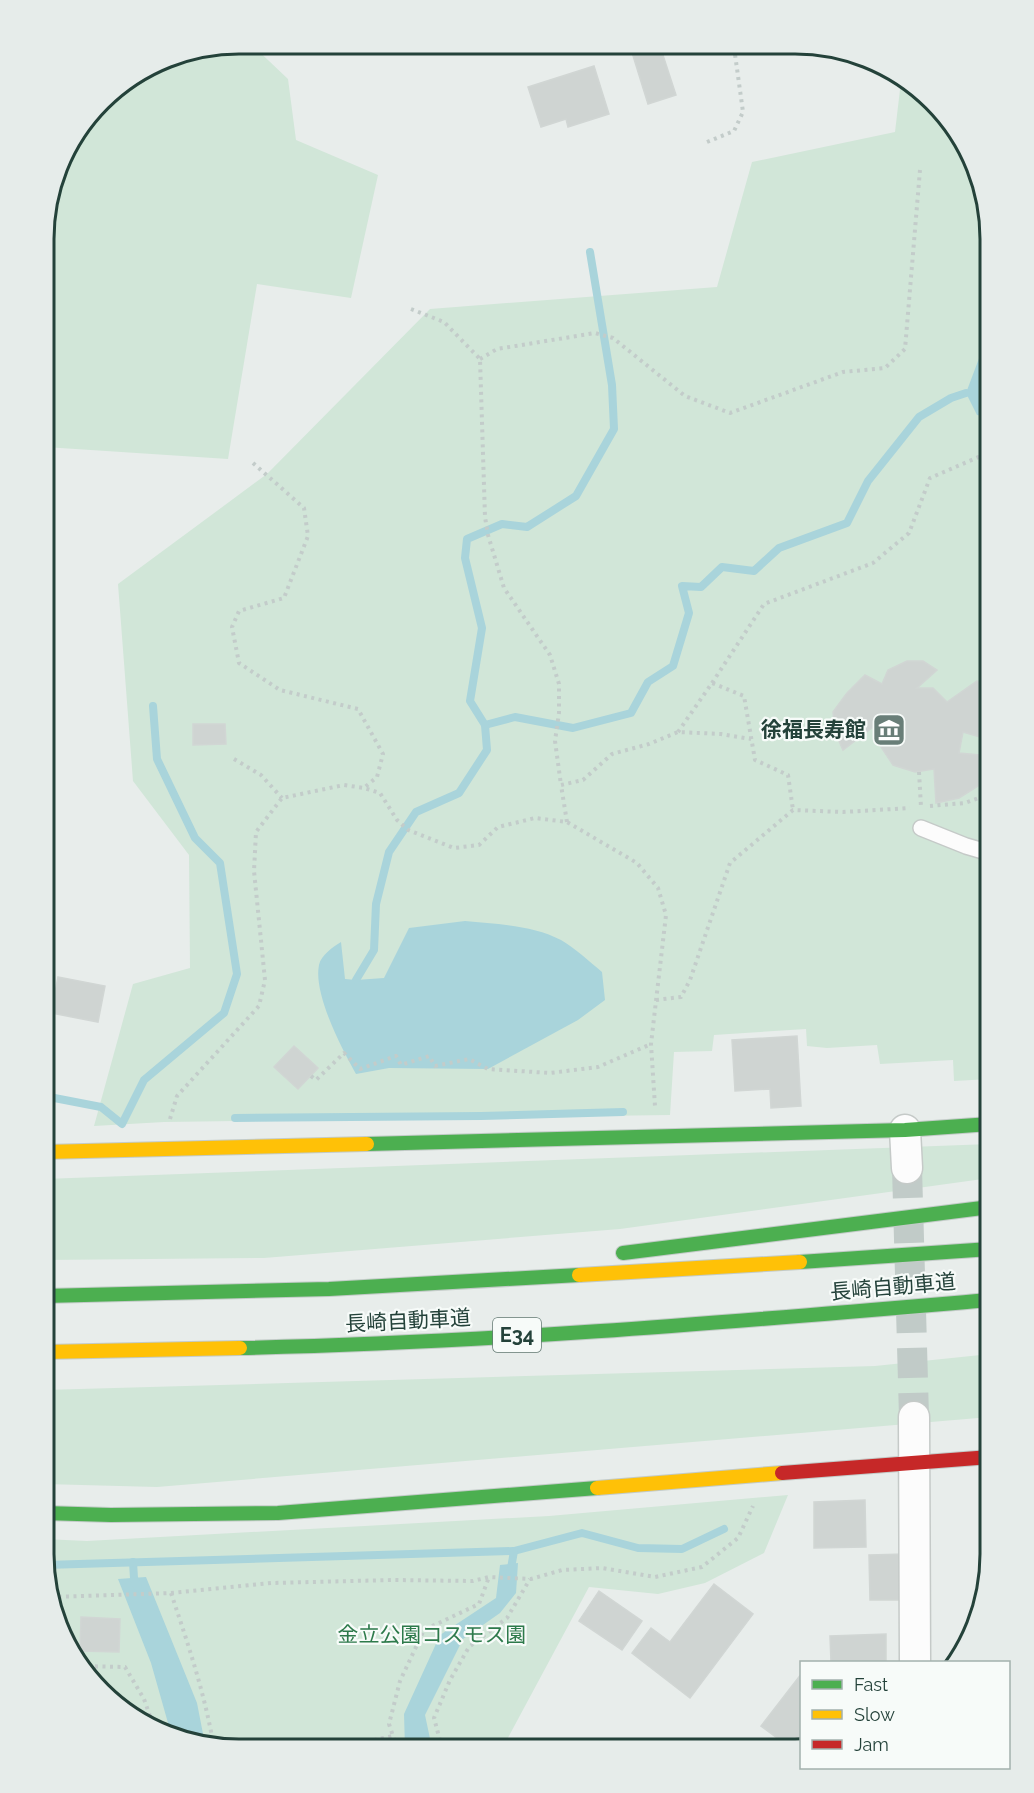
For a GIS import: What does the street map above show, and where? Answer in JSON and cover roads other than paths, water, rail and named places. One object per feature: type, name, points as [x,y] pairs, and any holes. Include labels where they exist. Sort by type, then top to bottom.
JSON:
[{"type":"main road","points":[[54,1152],[905,1130],[980,1125]]},
{"type":"main road","points":[[612,1254],[980,1208]]},
{"type":"main road","name":"長崎自動車道","points":[[54,1296],[329,1290],[980,1250]]},
{"type":"main road","points":[[329,1290],[542,1263]]},
{"type":"main road","name":"長崎自動車道","points":[[54,1352],[327,1346],[698,1324],[980,1301]]},
{"type":"main road","points":[[54,1513],[278,1513],[980,1458]]},
{"type":"street","points":[[905,1130],[907,1168]]},
{"type":"street","points":[[914,1418],[915,1661]]},
{"type":"lane","points":[[921,828],[980,850]]},
{"type":"water","points":[[980,356],[980,415],[977,415],[966,393]]},
{"type":"water","points":[[465,921],[526,928],[561,940],[602,972],[605,1000],[578,1020],[488,1069],[389,1068],[356,1074],[324,1006],[318,977],[322,958],[341,942],[345,979],[384,978],[409,928]]},
{"type":"water","points":[[518,1563],[516,1593],[500,1613],[463,1639],[425,1715],[430,1739],[405,1739],[404,1714],[440,1635],[496,1598],[500,1565]]},
{"type":"water","points":[[146,1577],[197,1703],[203,1735],[169,1725],[151,1663],[118,1579]]},
{"type":"waterway","points":[[356,980],[374,950],[376,904],[389,852],[416,812],[459,793],[487,750],[485,725],[470,701],[482,628],[465,558],[467,539],[502,524],[527,527],[576,496],[614,429],[612,385],[590,252]]},
{"type":"waterway","points":[[485,725],[515,717],[573,728],[631,713],[648,682],[673,666],[689,613],[682,586],[701,587],[722,567],[754,571],[779,548],[847,523],[868,481],[919,417],[951,398],[966,393]]},
{"type":"waterway","points":[[54,1098],[101,1107],[122,1124],[144,1080],[224,1013],[237,974],[220,863],[195,838],[157,759],[153,706]]},
{"type":"waterway","points":[[235,1118],[481,1116],[623,1112]]},
{"type":"waterway","points":[[55,1565],[514,1551],[582,1533],[638,1548],[682,1549],[724,1529]]},
{"type":"waterway","points":[[510,1574],[514,1551]]},
{"type":"waterway","points":[[133,1562],[134,1578],[138,1588]]},
{"type":"tunnel","points":[[907,1168],[914,1417]]},
{"type":"place","name":"徐福長寿館","points":[[889,730]]},
{"type":"park label","name":"金立公園コスモス園","points":[[432,1635]]}]
